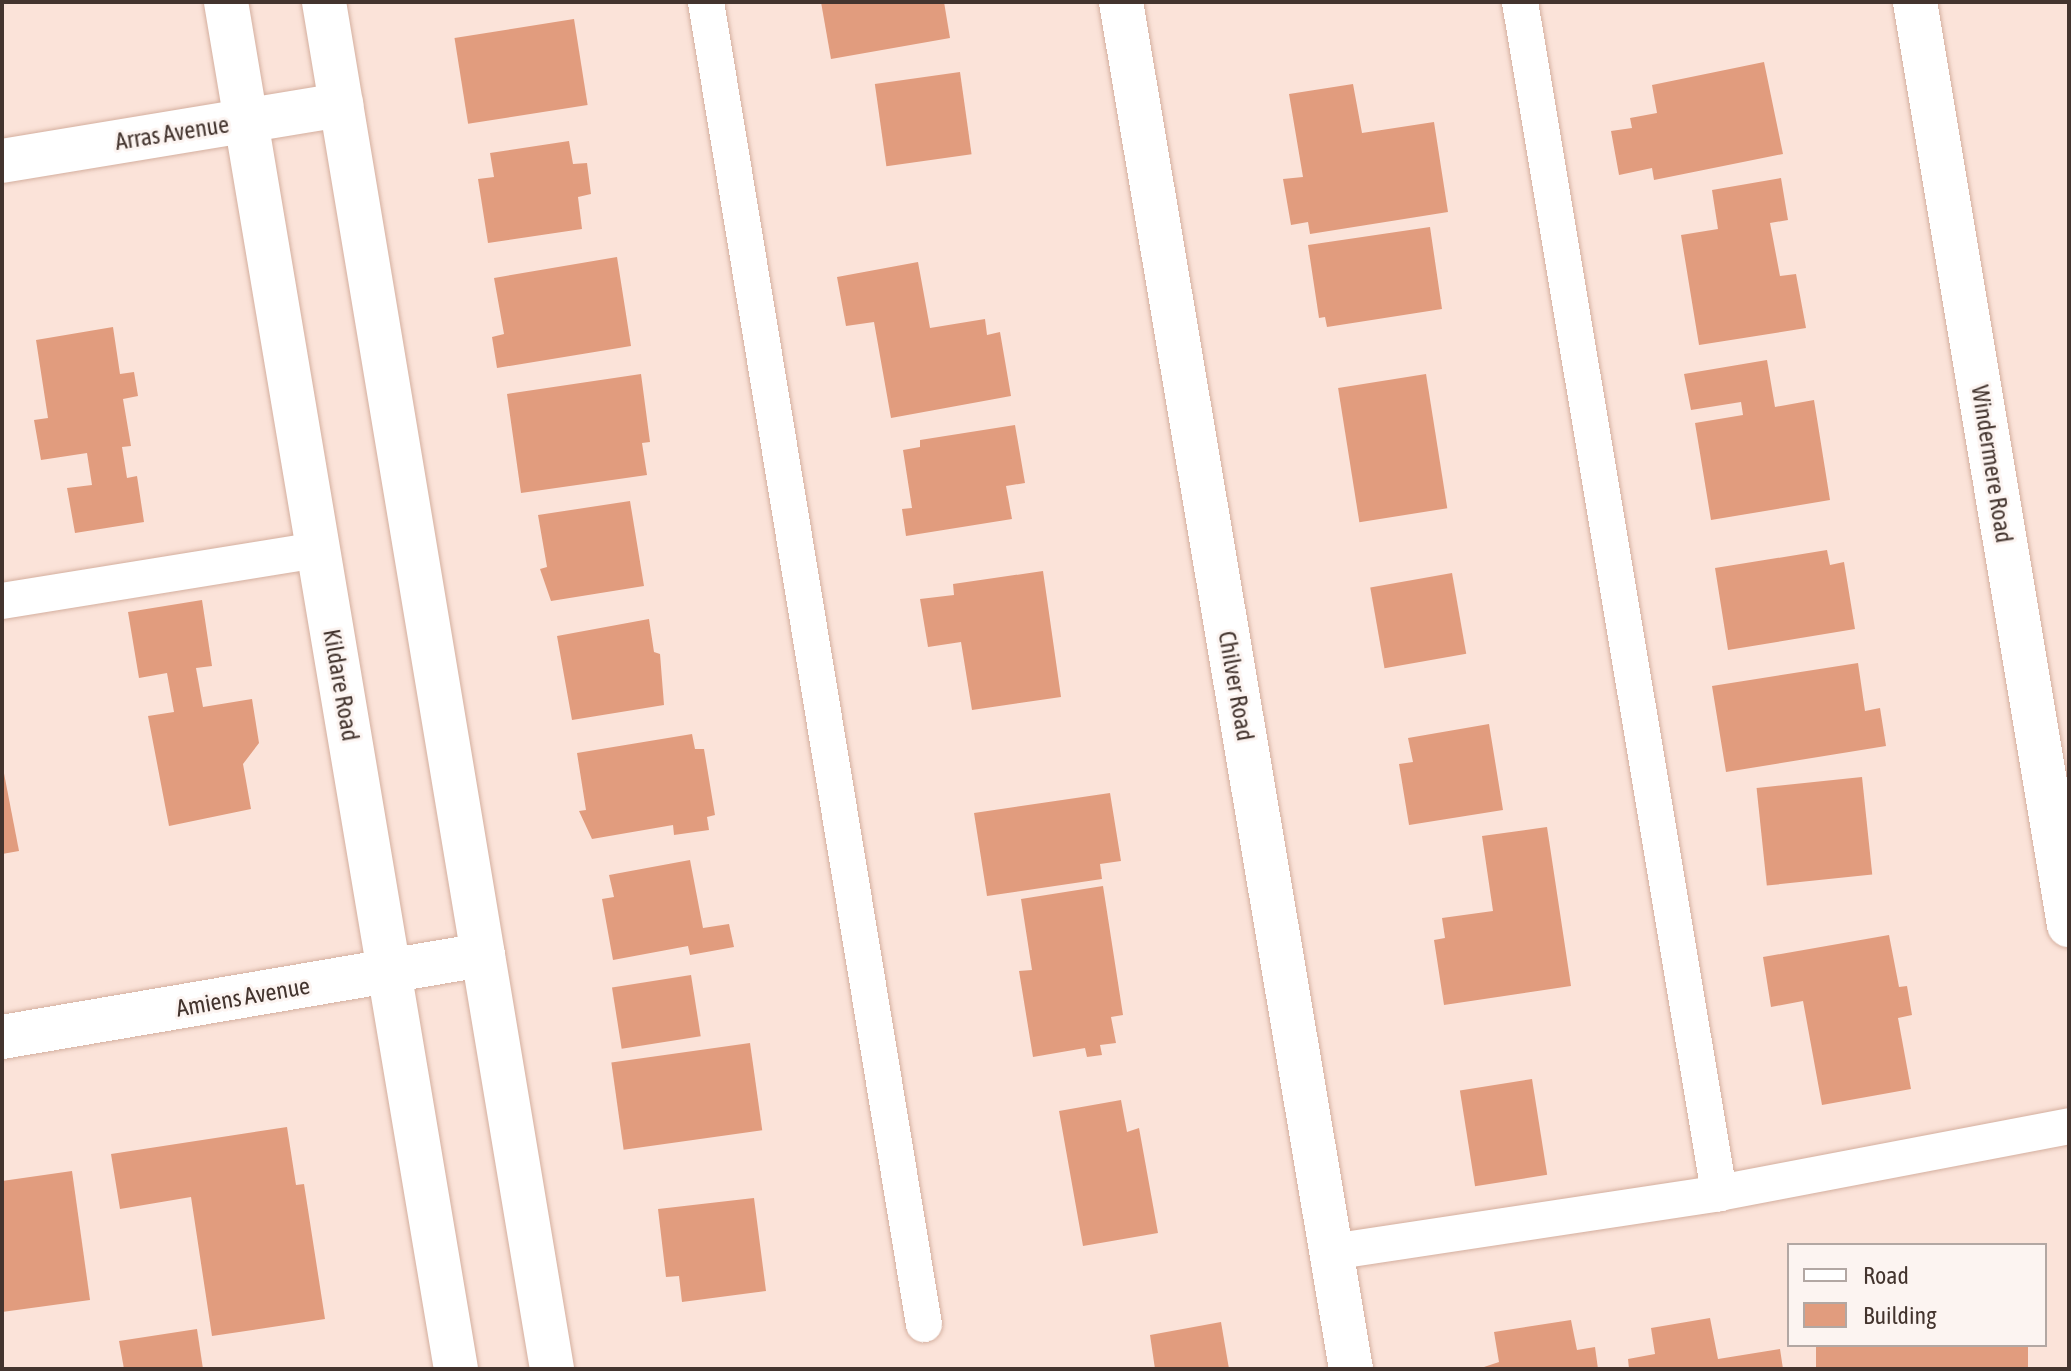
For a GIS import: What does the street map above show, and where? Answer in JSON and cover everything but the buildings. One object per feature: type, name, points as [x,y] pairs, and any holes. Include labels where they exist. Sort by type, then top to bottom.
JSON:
[{"type":"street","name":"Kildare Road","points":[[226,2],[456,1369]]},
{"type":"street","points":[[324,2],[552,1369]]},
{"type":"street","name":"Chilver Road","points":[[1121,2],[1351,1369]]},
{"type":"street","name":"Windermere Road","points":[[1915,2],[2069,925]]},
{"type":"street","name":"Arras Avenue","points":[[2,161],[341,105]]},
{"type":"street","name":"Amiens Avenue","points":[[2,1037],[483,955]]},
{"type":"lane","points":[[706,2],[924,1324]]},
{"type":"lane","points":[[1520,2],[1719,1193]]},
{"type":"lane","points":[[2,601],[318,550]]},
{"type":"lane","points":[[1331,1252],[1719,1193],[2069,1126]]}]
